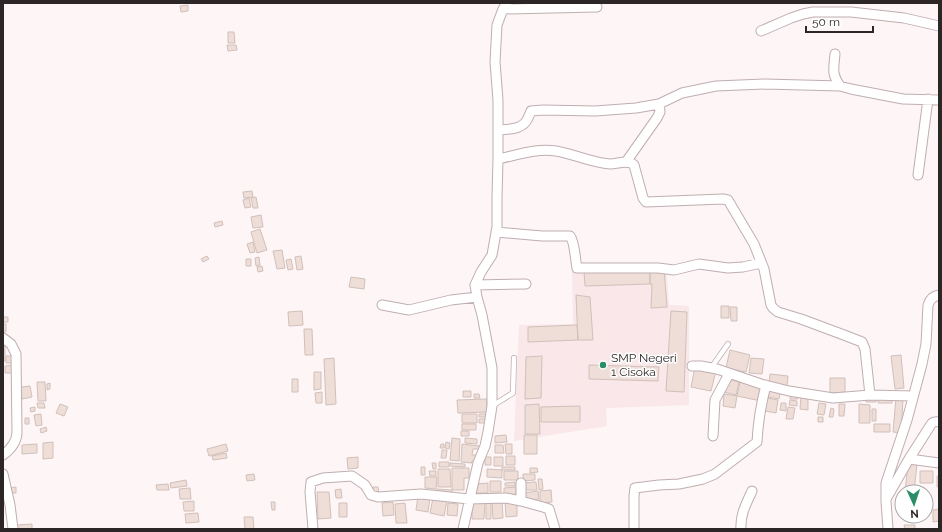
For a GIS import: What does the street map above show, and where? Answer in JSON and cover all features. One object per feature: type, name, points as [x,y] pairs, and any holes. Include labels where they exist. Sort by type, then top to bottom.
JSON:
[{"type":"street","points":[[463,529],[478,463],[485,446],[492,406],[492,368],[475,284],[492,255],[497,227],[496,197],[498,100],[495,62],[497,25],[505,6],[597,7]]},
{"type":"street","points":[[761,31],[780,22],[813,12],[851,12],[892,17],[939,26]]},
{"type":"street","points":[[835,54],[833,74],[840,86]]},
{"type":"street","points":[[498,130],[514,129],[524,124],[531,112],[595,111],[636,108],[659,104],[682,93],[716,86],[765,84],[840,86],[903,98],[939,100]]},
{"type":"street","points":[[918,175],[928,99]]},
{"type":"street","points":[[626,162],[657,118],[660,112],[659,104]]},
{"type":"street","points":[[498,158],[542,150],[555,151],[610,164],[629,162],[634,165],[643,198],[646,202],[728,200],[754,244],[764,269],[771,305],[773,308],[862,342],[865,349],[870,395]]},
{"type":"street","points":[[496,232],[542,236],[570,236],[573,239],[577,268],[658,268],[674,270],[699,264],[728,268],[743,267],[761,263]]},
{"type":"street","points":[[475,284],[526,284]]},
{"type":"street","points":[[888,529],[886,484],[907,420],[922,364],[926,344],[928,305],[930,299],[939,295]]},
{"type":"street","points":[[382,305],[409,310],[477,296]]},
{"type":"street","points":[[3,338],[11,344],[16,354],[17,436],[12,447],[3,454]]},
{"type":"street","points":[[692,366],[711,368],[789,391],[833,398],[870,395],[913,396]]},
{"type":"street","points":[[713,436],[715,400],[729,374]]},
{"type":"street","points":[[634,529],[634,496],[636,488],[703,480],[715,474],[757,442],[760,409],[766,385]]},
{"type":"street","points":[[886,501],[908,459],[932,423],[935,421],[939,422]]},
{"type":"street","points":[[908,459],[939,464]]},
{"type":"street","points":[[3,474],[10,505],[13,529]]},
{"type":"street","points":[[313,529],[310,492],[311,482],[322,478],[352,476],[365,486],[372,495],[378,497],[421,494],[469,499],[506,498],[521,501],[549,509],[555,529]]},
{"type":"street","points":[[521,501],[522,483]]},
{"type":"street","points":[[741,529],[740,521],[742,512],[752,491]]},
{"type":"lane","points":[[711,368],[728,344]]},
{"type":"lane","points":[[492,406],[513,393],[514,358]]},
{"type":"shaded area","name":"SMP Negeri 1 Cisoka","points":[[666,264],[669,305],[689,306],[689,405],[606,408],[607,426],[514,441],[519,325],[573,324],[572,266]]},
{"type":"building","points":[[188,5],[188,11],[181,12],[180,6]]},
{"type":"building","points":[[228,32],[234,32],[235,43],[228,43]]},
{"type":"building","points":[[227,45],[236,45],[237,50],[228,51]]},
{"type":"building","points":[[252,191],[253,197],[244,198],[243,192]]},
{"type":"building","points":[[256,197],[258,208],[253,208],[251,198]]},
{"type":"building","points":[[249,198],[251,207],[245,208],[243,200]]},
{"type":"building","points":[[261,215],[263,227],[253,228],[251,217]]},
{"type":"building","points":[[222,221],[223,225],[215,227],[214,223]]},
{"type":"building","points":[[260,229],[267,250],[257,253],[251,232]]},
{"type":"building","points":[[253,242],[255,252],[250,253],[247,244]]},
{"type":"building","points":[[282,250],[285,268],[277,269],[273,251]]},
{"type":"building","points":[[207,256],[209,259],[203,262],[201,259]]},
{"type":"building","points":[[301,256],[303,269],[297,270],[295,257]]},
{"type":"building","points":[[259,257],[260,265],[256,266],[255,258]]},
{"type":"building","points":[[246,259],[251,259],[251,266],[246,266]]},
{"type":"building","points":[[291,259],[293,269],[288,270],[286,260]]},
{"type":"building","points":[[262,266],[263,271],[258,272],[257,267]]},
{"type":"building","points":[[650,269],[650,284],[585,286],[584,271]]},
{"type":"building","points":[[650,269],[664,269],[667,307],[651,308],[652,284],[650,284]]},
{"type":"building","points":[[351,277],[365,279],[364,289],[349,287]]},
{"type":"building","points":[[576,295],[590,297],[593,340],[578,340]]},
{"type":"building","points":[[721,306],[729,306],[729,318],[721,318]]},
{"type":"building","points":[[730,307],[737,307],[737,321],[731,321]]},
{"type":"building","points":[[302,311],[303,325],[289,326],[288,312]]},
{"type":"building","points":[[671,311],[687,312],[684,392],[666,391]]},
{"type":"building","points":[[3,317],[8,317],[8,322],[3,322]]},
{"type":"building","points":[[3,324],[6,324],[6,332],[3,332]]},
{"type":"building","points":[[577,325],[578,340],[528,342],[528,327]]},
{"type":"building","points":[[304,329],[312,329],[313,355],[305,355]]},
{"type":"building","points":[[3,345],[5,345],[5,361],[3,361]]},
{"type":"building","points":[[730,350],[750,355],[746,372],[726,368]]},
{"type":"building","points":[[901,355],[904,388],[895,389],[891,356]]},
{"type":"building","points":[[6,356],[12,356],[12,363],[6,363]]},
{"type":"building","points":[[542,356],[541,398],[525,399],[526,357]]},
{"type":"building","points":[[334,358],[336,404],[326,405],[324,359]]},
{"type":"building","points":[[751,358],[764,359],[762,374],[749,373]]},
{"type":"building","points":[[13,365],[13,373],[5,373],[5,366]]},
{"type":"building","points":[[589,365],[659,367],[658,381],[589,379]]},
{"type":"building","points":[[695,367],[716,371],[711,391],[691,387]]},
{"type":"building","points":[[314,372],[321,372],[321,389],[314,390]]},
{"type":"building","points":[[770,374],[788,376],[787,386],[769,384]]},
{"type":"building","points":[[830,378],[845,378],[845,392],[830,393]]},
{"type":"building","points":[[292,379],[298,379],[298,392],[292,392]]},
{"type":"building","points":[[728,379],[739,382],[736,395],[724,392]]},
{"type":"building","points":[[37,382],[45,382],[46,401],[38,401]]},
{"type":"building","points":[[740,382],[764,387],[761,401],[737,396]]},
{"type":"building","points":[[50,383],[50,389],[47,390],[47,384]]},
{"type":"building","points":[[30,386],[32,397],[22,399],[21,387]]},
{"type":"building","points":[[769,389],[781,390],[779,399],[768,397]]},
{"type":"building","points":[[463,391],[471,391],[471,397],[463,397]]},
{"type":"building","points":[[322,392],[322,403],[316,403],[315,393]]},
{"type":"building","points":[[474,394],[479,394],[480,398],[474,398]]},
{"type":"building","points":[[724,394],[737,396],[735,408],[723,406]]},
{"type":"building","points":[[791,394],[798,394],[798,399],[790,399]]},
{"type":"building","points":[[801,396],[808,397],[808,410],[800,409]]},
{"type":"building","points":[[866,397],[876,397],[876,402],[866,402]]},
{"type":"building","points":[[767,398],[778,400],[776,413],[765,411]]},
{"type":"building","points":[[878,398],[892,398],[892,403],[878,403]]},
{"type":"building","points":[[896,398],[903,399],[901,433],[893,432]]},
{"type":"building","points":[[487,399],[487,412],[458,413],[457,400]]},
{"type":"building","points":[[790,400],[797,401],[797,406],[789,405]]},
{"type":"building","points":[[37,403],[44,403],[45,408],[38,408]]},
{"type":"building","points":[[781,403],[786,403],[786,411],[780,410]]},
{"type":"building","points":[[819,403],[826,404],[824,415],[817,414]]},
{"type":"building","points":[[60,404],[68,407],[64,416],[56,413]]},
{"type":"building","points":[[539,404],[540,434],[525,434],[525,405]]},
{"type":"building","points":[[839,404],[845,404],[844,416],[839,416]]},
{"type":"building","points":[[859,404],[870,405],[870,423],[859,423]]},
{"type":"building","points":[[580,406],[580,422],[541,422],[541,407]]},
{"type":"building","points":[[35,407],[35,411],[31,412],[30,408]]},
{"type":"building","points":[[788,407],[795,408],[793,419],[786,419]]},
{"type":"building","points":[[831,408],[834,409],[833,417],[829,417]]},
{"type":"building","points":[[872,409],[876,409],[876,421],[872,421]]},
{"type":"building","points":[[41,414],[42,425],[36,426],[34,415]]},
{"type":"building","points":[[462,414],[477,414],[477,423],[462,423]]},
{"type":"building","points":[[479,414],[487,414],[487,417],[479,417]]},
{"type":"building","points":[[818,417],[823,417],[823,422],[818,422]]},
{"type":"building","points":[[25,418],[29,418],[29,424],[25,424]]},
{"type":"building","points":[[479,419],[487,419],[487,423],[479,423]]},
{"type":"building","points":[[462,424],[476,424],[476,430],[462,430]]},
{"type":"building","points":[[874,424],[890,424],[890,432],[874,432]]},
{"type":"building","points":[[46,427],[47,431],[41,433],[40,429]]},
{"type":"building","points":[[461,431],[469,431],[469,436],[461,436]]},
{"type":"building","points":[[506,435],[507,442],[495,443],[495,436]]},
{"type":"building","points":[[524,435],[537,435],[537,454],[524,454]]},
{"type":"building","points":[[452,438],[460,439],[459,461],[450,460]]},
{"type":"building","points":[[465,438],[477,439],[477,444],[465,443]]},
{"type":"building","points":[[53,442],[53,458],[43,459],[43,443]]},
{"type":"building","points":[[446,442],[450,443],[449,449],[445,448]]},
{"type":"building","points":[[37,444],[37,453],[22,454],[22,445]]},
{"type":"building","points":[[226,444],[228,451],[209,456],[207,449]]},
{"type":"building","points":[[441,444],[444,444],[444,448],[440,448]]},
{"type":"building","points":[[462,444],[479,446],[479,449],[473,449],[472,455],[477,455],[476,461],[472,461],[472,463],[461,462]]},
{"type":"building","points":[[505,444],[512,444],[512,454],[506,454]]},
{"type":"building","points":[[495,445],[503,445],[504,453],[495,453]]},
{"type":"building","points":[[442,450],[447,450],[446,458],[441,458]]},
{"type":"building","points":[[226,453],[227,458],[213,460],[212,456]]},
{"type":"building","points":[[506,456],[515,456],[515,465],[506,465]]},
{"type":"building","points":[[358,457],[358,468],[348,469],[347,458]]},
{"type":"building","points":[[485,457],[491,457],[491,465],[485,465]]},
{"type":"building","points":[[494,457],[503,457],[503,466],[494,466]]},
{"type":"building","points":[[439,462],[449,462],[449,467],[439,467]]},
{"type":"building","points":[[432,463],[436,463],[436,469],[433,469]]},
{"type":"building","points":[[450,463],[465,464],[465,467],[450,466]]},
{"type":"building","points":[[908,463],[917,464],[915,484],[906,484]]},
{"type":"building","points":[[421,467],[425,467],[425,475],[421,475]]},
{"type":"building","points":[[502,467],[515,467],[515,470],[502,470]]},
{"type":"building","points":[[452,468],[469,468],[469,478],[464,478],[464,490],[452,490]]},
{"type":"building","points":[[530,468],[537,468],[538,472],[530,473]]},
{"type":"building","points":[[438,469],[450,469],[451,487],[438,487]]},
{"type":"building","points":[[487,469],[502,470],[502,478],[487,477]]},
{"type":"building","points":[[429,471],[436,471],[436,476],[430,476]]},
{"type":"building","points":[[504,471],[518,471],[518,480],[504,480]]},
{"type":"building","points":[[920,471],[933,471],[933,483],[920,483]]},
{"type":"building","points":[[254,474],[255,480],[247,481],[246,475]]},
{"type":"building","points":[[523,474],[535,474],[535,480],[523,481]]},
{"type":"building","points":[[937,476],[939,476],[939,487],[937,487]]},
{"type":"building","points":[[425,477],[437,477],[436,489],[425,488]]},
{"type":"building","points":[[538,479],[542,479],[543,489],[539,490]]},
{"type":"building","points":[[186,480],[187,486],[171,488],[170,483]]},
{"type":"building","points":[[490,481],[501,481],[501,492],[490,492]]},
{"type":"building","points":[[515,482],[515,486],[505,486],[505,483]]},
{"type":"building","points":[[536,482],[537,490],[523,490],[523,483]]},
{"type":"building","points":[[488,483],[488,493],[476,493],[476,484]]},
{"type":"building","points":[[168,484],[169,490],[157,490],[156,485]]},
{"type":"building","points":[[16,487],[16,493],[10,493],[10,488]]},
{"type":"building","points":[[373,487],[378,487],[379,494],[373,495]]},
{"type":"building","points":[[516,487],[516,494],[504,495],[504,488]]},
{"type":"building","points":[[190,488],[191,499],[180,499],[179,489]]},
{"type":"building","points":[[341,489],[342,498],[336,498],[335,490]]},
{"type":"building","points":[[437,489],[452,490],[452,495],[437,494]]},
{"type":"building","points":[[551,490],[552,502],[540,503],[540,491]]},
{"type":"building","points":[[538,491],[539,499],[524,501],[523,493]]},
{"type":"building","points":[[317,492],[329,492],[331,518],[318,519]]},
{"type":"building","points":[[418,496],[430,498],[428,512],[416,510]]},
{"type":"building","points":[[433,498],[447,501],[444,516],[430,513]]},
{"type":"building","points":[[194,501],[194,511],[184,511],[183,502]]},
{"type":"building","points":[[492,501],[502,501],[503,518],[493,519]]},
{"type":"building","points":[[517,501],[517,516],[506,517],[505,502]]},
{"type":"building","points":[[271,502],[275,502],[275,510],[272,510]]},
{"type":"building","points":[[393,502],[394,515],[383,516],[382,503]]},
{"type":"building","points":[[472,502],[485,502],[484,519],[472,519]]},
{"type":"building","points":[[339,503],[347,503],[347,517],[339,517]]},
{"type":"building","points":[[405,503],[407,523],[396,523],[395,504]]},
{"type":"building","points":[[448,503],[458,504],[457,516],[447,515]]},
{"type":"building","points":[[486,503],[491,503],[491,519],[486,519]]},
{"type":"building","points":[[939,509],[939,521],[934,522],[934,510]]},
{"type":"building","points":[[198,513],[199,522],[186,523],[185,514]]},
{"type":"building","points":[[244,517],[253,517],[254,529],[245,529]]},
{"type":"building","points":[[32,524],[32,529],[18,529],[17,525]]},
{"type":"building","points":[[904,525],[915,525],[915,529],[905,529]]},
{"type":"place","name":"SMP Negeri 1 Cisoka","points":[[603,365]]}]
